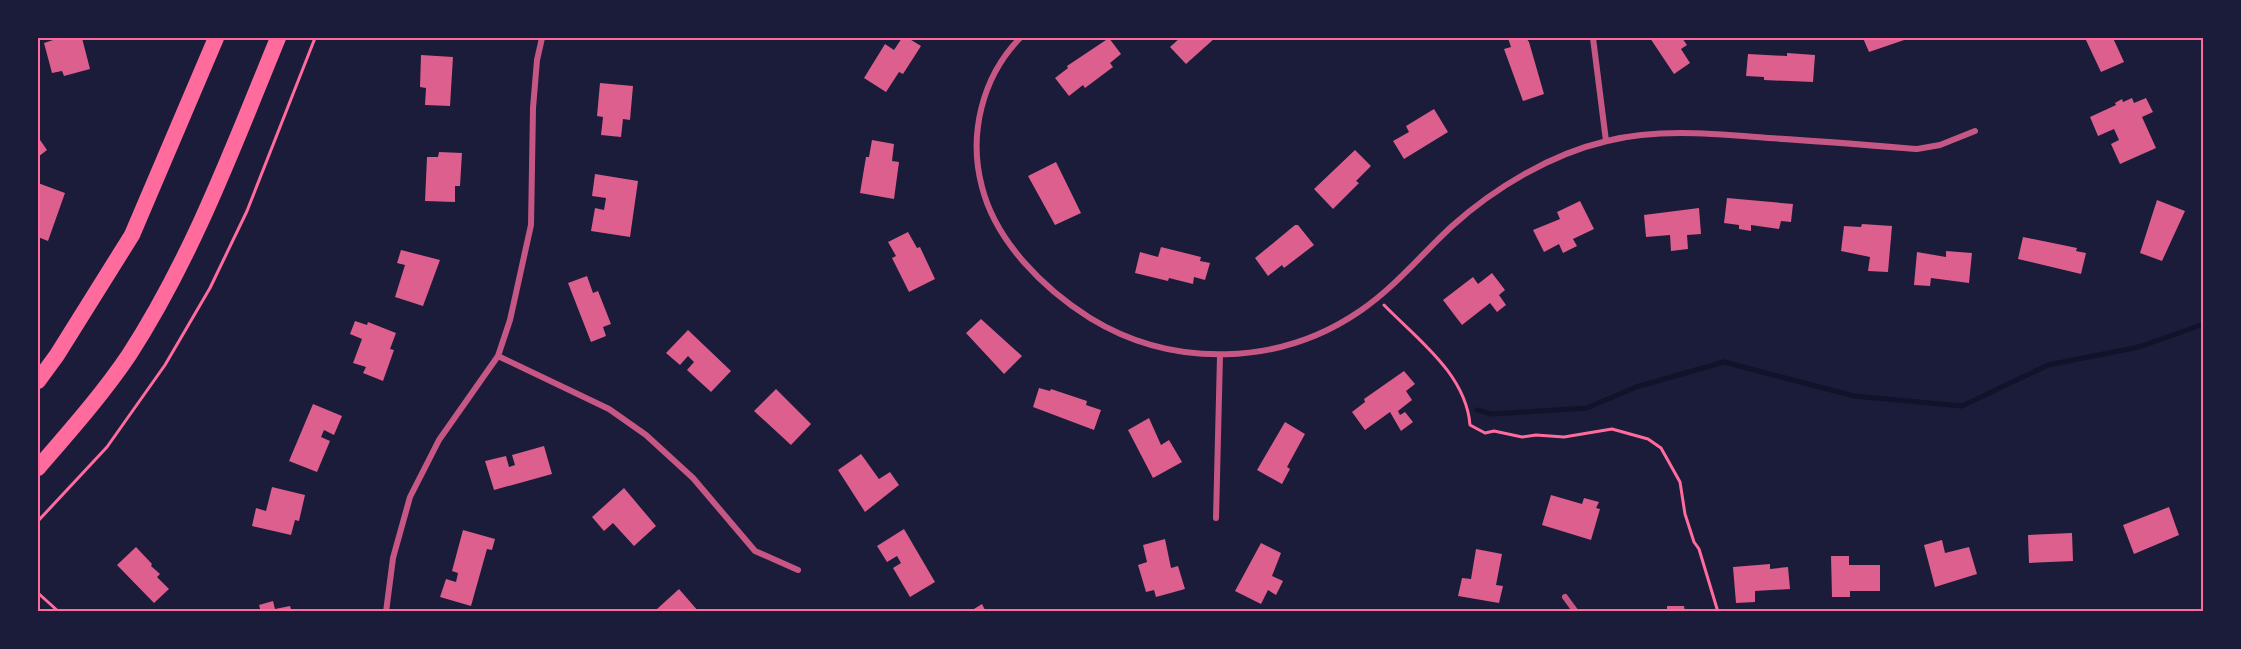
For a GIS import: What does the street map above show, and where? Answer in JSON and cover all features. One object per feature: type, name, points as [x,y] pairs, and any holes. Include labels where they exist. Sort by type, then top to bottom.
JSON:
[{"type":"highway","points":[[38,381],[57,355],[132,235],[216,38]]},
{"type":"highway","points":[[38,468],[81,419],[128,355],[168,288],[203,218],[278,38]]},
{"type":"street","points":[[386,612],[393,558],[410,497],[439,440],[498,356],[510,320],[531,225],[533,108],[542,38]]},
{"type":"street","points":[[1020,38],[1001,61],[986,92],[976,141],[978,176],[983,195],[1010,244],[1042,281],[1078,310],[1110,329],[1164,349],[1220,356],[1284,347],[1342,323],[1378,298],[1453,225],[1487,198],[1531,172],[1606,141],[1664,134],[1714,134],[1917,148],[1941,146],[1975,131]]},
{"type":"street","points":[[1593,38],[1606,141]]},
{"type":"street","points":[[498,356],[609,410],[646,435],[693,478],[736,532],[755,551],[798,570]]},
{"type":"street","points":[[1216,518],[1220,356]]},
{"type":"street","points":[[1565,597],[1576,612]]},
{"type":"path","points":[[38,521],[107,447],[165,365],[210,288],[247,211],[315,38]]},
{"type":"path","points":[[1378,298],[1449,372],[1463,392],[1470,425],[1485,433],[1494,431],[1522,437],[1536,435],[1564,437],[1612,429],[1648,438],[1661,448],[1680,482],[1685,514],[1694,542],[1699,549],[1718,612]]},
{"type":"path","points":[[38,593],[59,612]]},
{"type":"building","points":[[53,38],[82,38],[90,69],[64,76],[62,71],[52,73],[44,43]]},
{"type":"building","points":[[902,38],[908,38],[921,46],[903,74],[899,72],[886,92],[864,78],[885,44],[894,50]]},
{"type":"building","points":[[1109,38],[1121,54],[1110,63],[1113,67],[1085,88],[1083,85],[1069,96],[1055,78],[1068,68],[1067,66]]},
{"type":"building","points":[[1180,38],[1215,38],[1186,64],[1170,47]]},
{"type":"building","points":[[1508,38],[1526,38],[1529,42],[1544,94],[1523,101],[1504,49],[1511,47]]},
{"type":"building","points":[[1650,38],[1682,38],[1687,45],[1681,49],[1690,63],[1674,74]]},
{"type":"building","points":[[1863,38],[1910,38],[1869,52]]},
{"type":"building","points":[[2085,38],[2113,38],[2124,62],[2101,72]]},
{"type":"building","points":[[1787,53],[1815,55],[1813,82],[1764,80],[1764,77],[1746,76],[1748,54],[1787,56]]},
{"type":"building","points":[[421,55],[453,57],[450,106],[425,105],[426,88],[420,87]]},
{"type":"building","points":[[600,83],[633,86],[630,120],[623,119],[621,137],[601,135],[603,117],[597,116]]},
{"type":"building","points":[[2132,98],[2134,103],[2146,98],[2153,112],[2142,117],[2156,148],[2120,164],[2111,144],[2119,140],[2114,129],[2098,136],[2090,117],[2116,105],[2115,103],[2122,99],[2123,102]]},
{"type":"building","points":[[1434,109],[1448,132],[1404,159],[1393,141],[1409,132],[1406,126]]},
{"type":"building","points":[[38,137],[47,150],[38,157]]},
{"type":"building","points":[[872,140],[894,144],[892,161],[899,162],[894,199],[860,193],[866,157],[869,157]]},
{"type":"building","points":[[1355,150],[1371,166],[1356,181],[1359,183],[1333,209],[1314,189]]},
{"type":"building","points":[[439,152],[462,153],[460,186],[455,186],[455,202],[425,201],[427,157],[438,157]]},
{"type":"building","points":[[1056,162],[1081,213],[1055,225],[1028,176]]},
{"type":"building","points":[[595,174],[638,181],[630,237],[591,231],[595,208],[604,210],[606,198],[592,196]]},
{"type":"building","points":[[38,183],[65,193],[48,241],[38,237]]},
{"type":"building","points":[[1727,198],[1793,204],[1791,222],[1781,221],[1779,229],[1751,225],[1751,231],[1739,229],[1739,225],[1724,223]]},
{"type":"building","points":[[2157,200],[2185,211],[2162,261],[2140,253]]},
{"type":"building","points":[[1580,201],[1594,229],[1573,239],[1577,246],[1563,253],[1559,244],[1544,252],[1533,230],[1560,219],[1557,212]]},
{"type":"building","points":[[1699,208],[1701,234],[1687,235],[1688,249],[1671,251],[1670,235],[1646,237],[1644,215]]},
{"type":"building","points":[[1862,224],[1892,226],[1888,272],[1868,271],[1870,257],[1841,251],[1844,226],[1861,227]]},
{"type":"building","points":[[1295,225],[1298,225],[1314,245],[1284,268],[1282,265],[1268,276],[1255,258]]},
{"type":"building","points":[[908,232],[917,248],[920,247],[935,279],[909,292],[892,258],[896,256],[888,242]]},
{"type":"building","points":[[2023,237],[2077,248],[2076,251],[2086,253],[2081,274],[2018,259]]},
{"type":"building","points":[[1161,247],[1201,257],[1200,261],[1210,263],[1205,280],[1194,277],[1193,284],[1135,273],[1140,252],[1158,257]]},
{"type":"building","points":[[401,250],[440,260],[423,306],[395,297],[405,265],[397,263]]},
{"type":"building","points":[[1946,251],[1972,253],[1969,283],[1931,278],[1930,286],[1914,285],[1917,252],[1946,257]]},
{"type":"building","points":[[1492,273],[1505,290],[1499,295],[1506,305],[1497,312],[1490,303],[1462,325],[1443,300],[1473,277],[1478,284]]},
{"type":"building","points":[[587,276],[593,293],[598,291],[611,324],[603,327],[606,336],[591,342],[568,283]]},
{"type":"building","points":[[981,319],[1022,356],[1004,374],[966,333]]},
{"type":"building","points":[[355,321],[367,325],[368,322],[396,333],[390,349],[394,350],[383,381],[363,373],[366,367],[353,363],[362,339],[350,334]]},
{"type":"building","points":[[688,330],[731,371],[711,392],[687,370],[694,362],[688,356],[680,365],[666,353]]},
{"type":"building","points":[[1404,371],[1415,384],[1406,391],[1412,400],[1398,411],[1400,415],[1405,412],[1413,422],[1401,431],[1390,412],[1365,430],[1352,412],[1365,402],[1364,399]]},
{"type":"building","points":[[1039,388],[1050,391],[1051,389],[1087,401],[1086,405],[1101,410],[1094,430],[1033,407]]},
{"type":"building","points":[[776,389],[811,424],[791,445],[754,411]]},
{"type":"building","points":[[313,404],[342,416],[334,435],[324,430],[321,437],[330,441],[317,472],[289,461]]},
{"type":"building","points":[[1149,418],[1161,445],[1169,440],[1182,462],[1153,478],[1128,430]]},
{"type":"building","points":[[1285,422],[1305,434],[1287,467],[1290,469],[1282,484],[1257,470]]},
{"type":"building","points":[[544,446],[552,474],[494,490],[485,461],[506,456],[509,467],[515,465],[512,455]]},
{"type":"building","points":[[861,454],[879,479],[890,472],[899,485],[865,512],[838,470]]},
{"type":"building","points":[[272,487],[305,495],[299,521],[295,520],[291,535],[252,526],[256,508],[266,511]]},
{"type":"building","points":[[624,488],[656,526],[634,546],[613,523],[604,531],[592,517]]},
{"type":"building","points":[[1551,495],[1582,504],[1584,498],[1599,502],[1596,508],[1600,509],[1591,540],[1542,525]]},
{"type":"building","points":[[2169,507],[2179,535],[2134,554],[2123,525]]},
{"type":"building","points":[[904,529],[935,582],[910,597],[893,568],[901,563],[897,556],[887,562],[877,546]]},
{"type":"building","points":[[463,530],[495,539],[492,550],[487,549],[471,606],[440,597],[446,579],[456,582],[458,573],[452,571]]},
{"type":"building","points":[[2072,533],[2073,561],[2029,563],[2028,535]]},
{"type":"building","points":[[1165,539],[1171,568],[1178,566],[1185,589],[1156,597],[1154,590],[1146,592],[1138,565],[1147,562],[1143,545]]},
{"type":"building","points":[[1942,540],[1945,553],[1969,547],[1977,574],[1935,587],[1924,545]]},
{"type":"building","points":[[1261,543],[1281,553],[1272,576],[1283,581],[1276,595],[1268,590],[1261,604],[1235,591]]},
{"type":"building","points":[[136,547],[160,574],[157,577],[169,589],[154,603],[117,565]]},
{"type":"building","points":[[1476,549],[1502,554],[1496,585],[1503,586],[1499,603],[1458,596],[1462,578],[1471,579]]},
{"type":"building","points":[[1831,556],[1849,556],[1849,565],[1880,565],[1880,591],[1850,591],[1850,597],[1832,597]]},
{"type":"building","points":[[1770,564],[1770,569],[1788,567],[1790,589],[1755,591],[1755,602],[1736,603],[1733,567]]},
{"type":"building","points":[[679,589],[699,612],[657,609]]},
{"type":"building","points":[[273,601],[275,609],[290,606],[292,612],[261,612],[259,605]]},
{"type":"building","points":[[982,604],[986,612],[969,612]]},
{"type":"building","points":[[1667,606],[1684,606],[1685,612],[1633,612],[1633,609],[1667,609]]},
{"type":"waterway","points":[[1477,410],[1492,414],[1587,408],[1636,387],[1724,362],[1854,396],[1962,406],[2048,365],[2139,347],[2204,324]]}]
